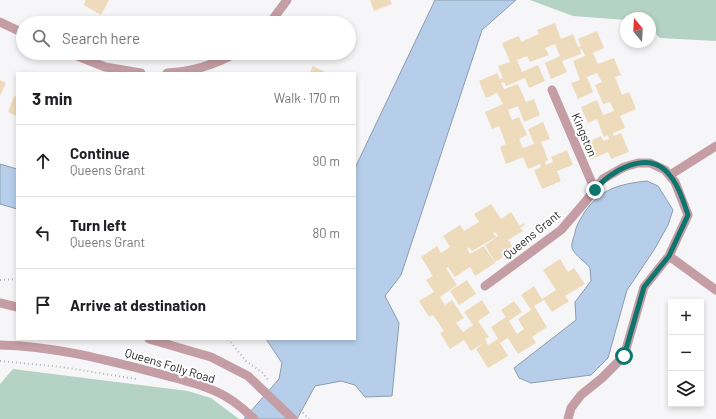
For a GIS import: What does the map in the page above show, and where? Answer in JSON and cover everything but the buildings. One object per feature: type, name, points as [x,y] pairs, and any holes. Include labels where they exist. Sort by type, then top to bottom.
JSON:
[{"type":"street","points":[[275,16],[287,0]]},
{"type":"street","points":[[0,22],[16,30]]},
{"type":"street","points":[[88,60],[105,67],[135,72]]},
{"type":"street","points":[[176,72],[214,69],[226,60]]},
{"type":"street","name":"Kingston","points":[[552,90],[595,190]]},
{"type":"street","points":[[568,419],[571,408],[581,395],[602,378],[624,356],[644,287],[669,256],[688,215],[675,182],[670,175],[716,146]]},
{"type":"street","name":"Queens Grant","points":[[485,286],[561,230],[603,179],[624,167],[638,162],[650,163],[665,170],[670,175]]},
{"type":"street","points":[[669,256],[716,290]]},
{"type":"street","points":[[0,303],[16,307]]},
{"type":"street","name":"Queens Folly Road","points":[[152,340],[222,362],[248,376],[293,419]]},
{"type":"street","name":"Queens Folly Road","points":[[0,345],[31,345],[102,358],[215,391],[245,410],[254,419]]},
{"type":"path","points":[[0,280],[16,279]]},
{"type":"path","points":[[229,340],[246,361],[263,373],[269,381]]},
{"type":"path","points":[[0,361],[138,379]]},
{"type":"green space","points":[[530,0],[716,0],[716,41],[660,38],[656,34],[656,12],[620,12],[620,20],[573,16]]},
{"type":"green space","points":[[13,369],[188,391],[211,398],[239,419],[0,419],[0,384]]},
{"type":"water","points":[[435,0],[516,0],[482,30],[401,275],[385,296],[399,323],[392,396],[365,397],[355,385],[341,381],[315,386],[297,419],[244,419],[279,379],[282,363],[267,340],[356,340],[356,166]]},
{"type":"water","points":[[0,164],[16,169],[16,209],[0,204]]},
{"type":"water","points":[[647,181],[658,186],[673,210],[668,225],[654,250],[627,290],[608,358],[591,375],[531,383],[519,378],[514,368],[576,320],[575,302],[591,281],[590,268],[575,254],[572,248],[576,227],[584,213],[597,198],[611,189]]},
{"type":"route","points":[[595,190],[603,179],[624,167],[638,162],[650,163],[665,170],[675,182],[683,199],[688,215],[669,256],[644,287],[624,356]]}]
